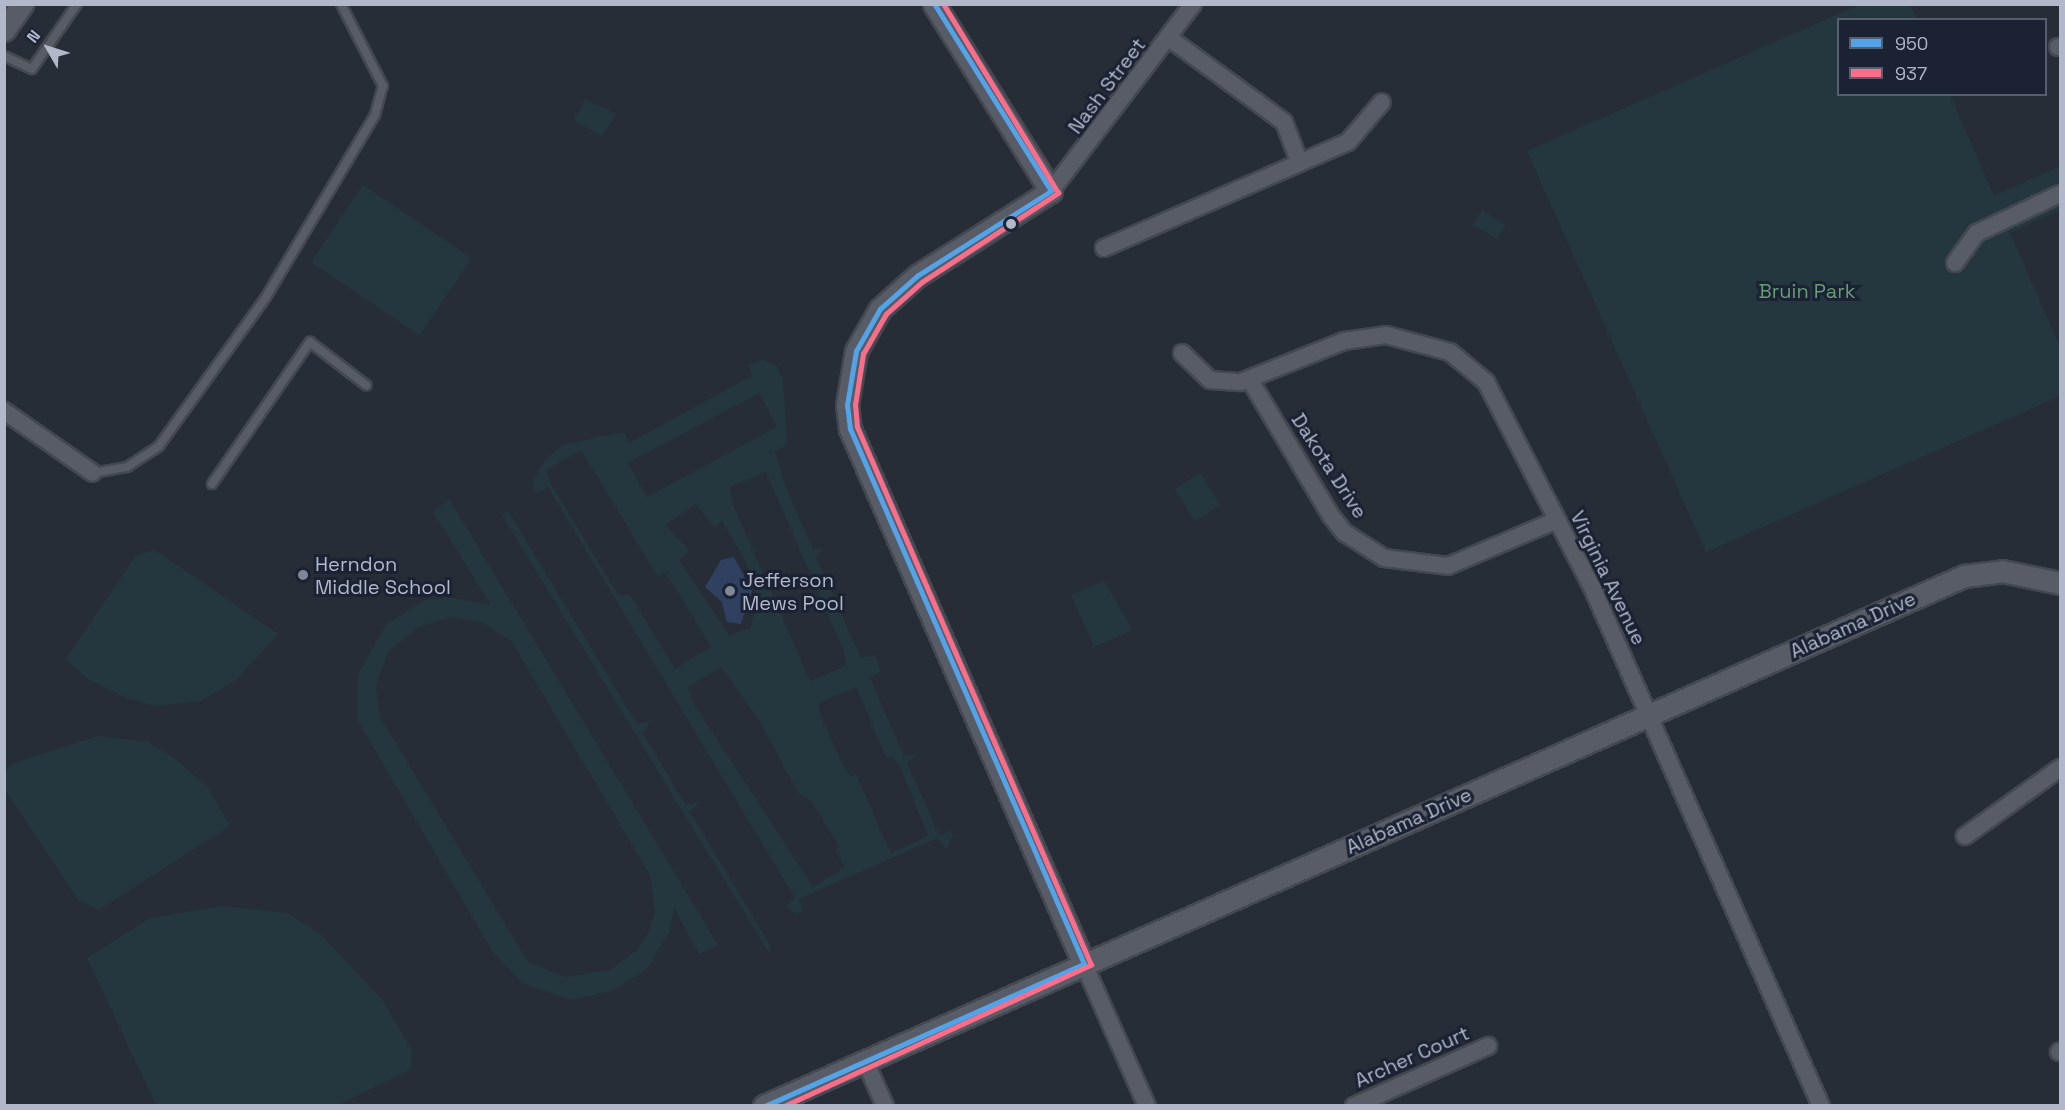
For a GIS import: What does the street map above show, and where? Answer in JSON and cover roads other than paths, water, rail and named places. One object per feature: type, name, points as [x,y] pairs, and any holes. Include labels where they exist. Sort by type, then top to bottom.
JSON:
[{"type":"street","points":[[4,30],[22,4]]},
{"type":"street","points":[[934,4],[1051,191],[917,276],[880,309],[856,351],[847,405],[856,452],[1147,1106]]},
{"type":"street","name":"Nash Street","points":[[1051,191],[1193,4]]},
{"type":"street","points":[[1169,38],[1284,122],[1299,161]]},
{"type":"street","points":[[1104,248],[1299,161],[1348,142],[1383,102]]},
{"type":"street","points":[[1955,263],[1977,234],[2061,194]]},
{"type":"street","name":"Virginia Avenue","points":[[1182,352],[1210,380],[1250,380],[1365,336],[1430,342],[1486,382],[1557,520],[1648,715],[1821,1106]]},
{"type":"street","name":"Dakota Drive","points":[[1250,380],[1331,516],[1345,533],[1384,558],[1448,566],[1557,520]]},
{"type":"street","points":[[4,411],[93,473]]},
{"type":"street","name":"Alabama Drive","points":[[764,1106],[1964,576],[2002,571],[2061,583]]},
{"type":"street","points":[[1965,836],[2061,768]]},
{"type":"street","name":"Archer Court","points":[[1354,1106],[1488,1046]]},
{"type":"street","points":[[865,1061],[885,1106]]},
{"type":"lane","points":[[4,56],[32,69],[77,4]]},
{"type":"lane","points":[[93,473],[127,466],[159,446],[266,297],[375,115],[383,86],[341,4]]},
{"type":"lane","points":[[212,484],[310,342],[366,386]]},
{"type":"water","name":"Jefferson Mews Pool","points":[[734,557],[752,591],[741,624],[727,622],[722,602],[705,587],[721,560]]},
{"type":"place","name":"Herndon Middle School","points":[[303,575]]},
{"type":"place","name":"Jefferson Mews Pool","points":[[730,591]]},
{"type":"park label","name":"Bruin Park","points":[[1807,291]]}]
